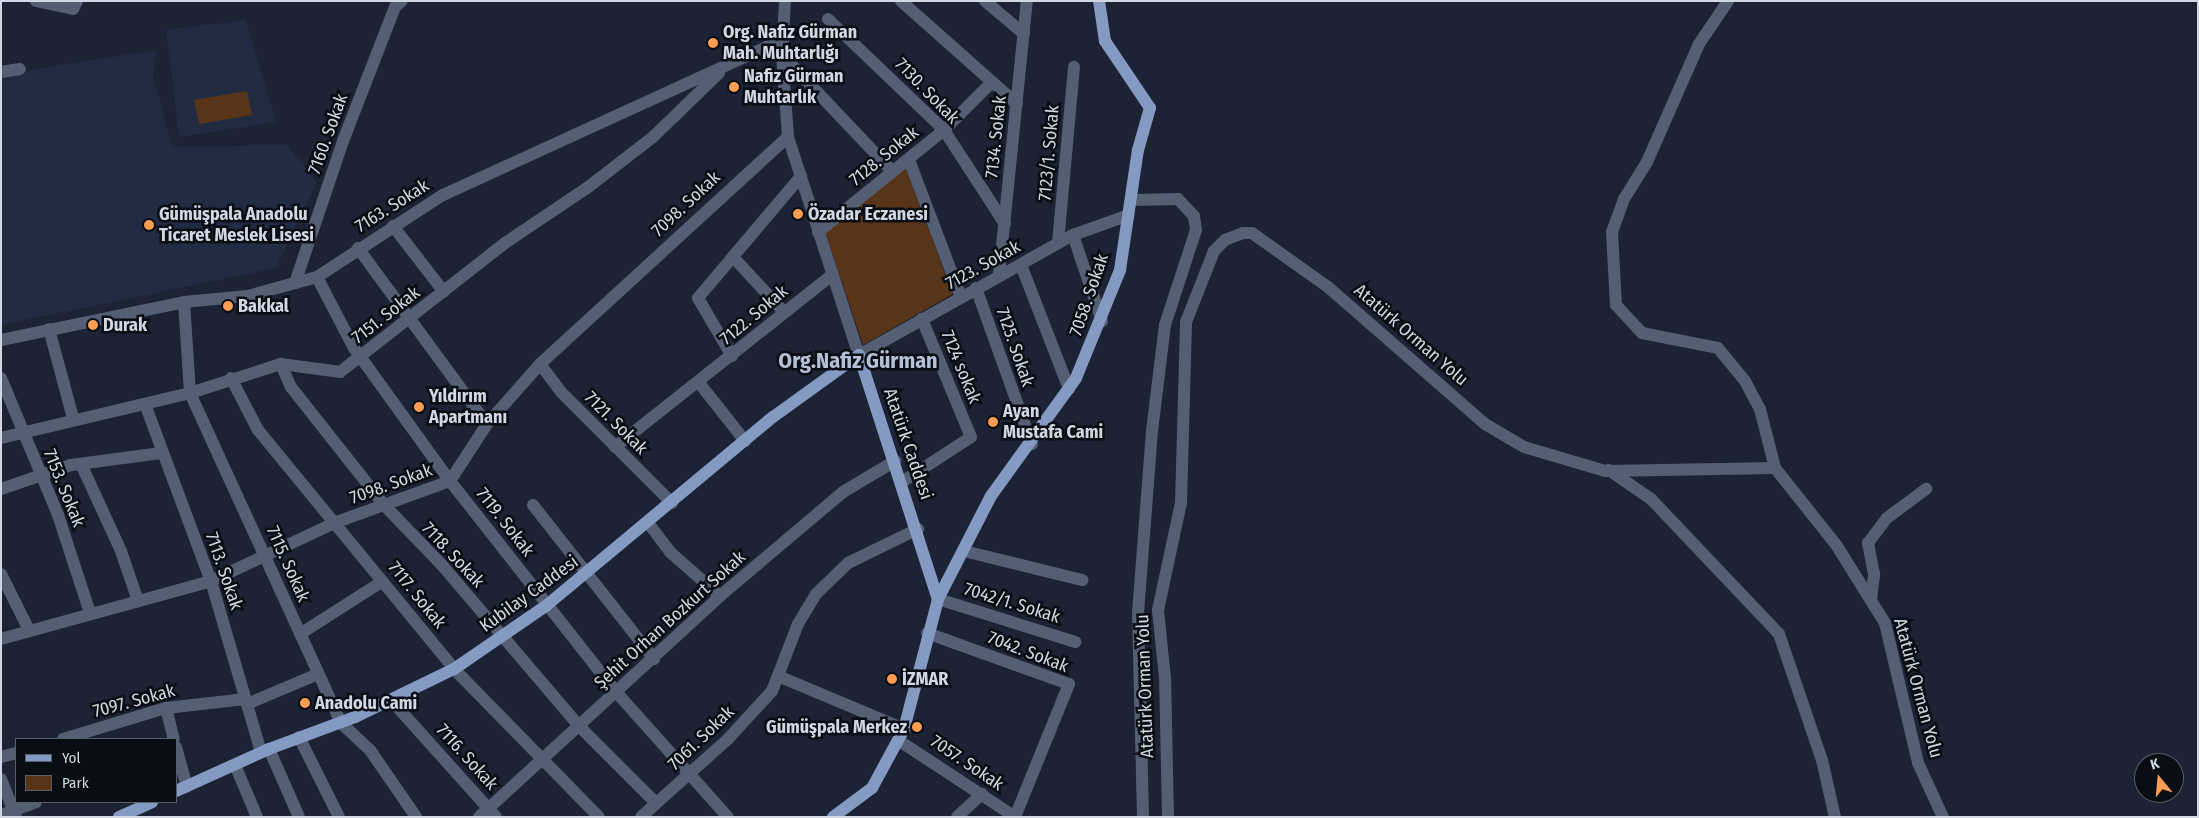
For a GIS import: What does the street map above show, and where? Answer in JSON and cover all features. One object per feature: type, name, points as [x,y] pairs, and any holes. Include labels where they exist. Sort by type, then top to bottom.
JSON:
[{"type":"main road","name":"7058. Sokak","points":[[938,599],[991,496],[1032,444],[1069,389],[1102,321],[1120,270],[1131,200],[1150,108],[1105,41],[1099,1]]},
{"type":"main road","name":"Kubilay Caddesi","points":[[182,789],[265,751],[299,737],[342,723],[454,669],[547,605],[649,524],[746,441],[859,355]]},
{"type":"main road","name":"Atatürk Caddesi","points":[[859,355],[918,529],[938,599]]},
{"type":"main road","points":[[833,817],[872,788],[901,735],[927,633],[938,599]]},
{"type":"main road","points":[[119,817],[137,813],[151,803]]},
{"type":"street","points":[[36,1],[73,9],[77,1]]},
{"type":"street","name":"7160. Sokak","points":[[295,283],[347,132],[395,7],[402,1]]},
{"type":"street","name":"Atatürk Caddesi","points":[[786,1],[782,55],[788,137],[859,355]]},
{"type":"street","points":[[901,1],[991,83],[1017,104]]},
{"type":"street","points":[[985,1],[1024,34]]},
{"type":"street","name":"7134. Sokak","points":[[999,275],[1027,1]]},
{"type":"street","points":[[1728,1],[1699,44],[1647,162],[1624,199],[1612,232],[1616,305],[1642,333],[1718,348],[1746,381],[1760,409],[1775,468]]},
{"type":"street","name":"7130. Sokak","points":[[828,19],[944,130],[1005,224]]},
{"type":"street","name":"7163. Sokak","points":[[1,340],[184,302],[248,296],[317,277],[358,248],[443,195],[784,39]]},
{"type":"street","points":[[782,55],[893,172]]},
{"type":"street","name":"7151. Sokak","points":[[1,438],[73,418],[190,393],[231,378],[281,364],[340,372],[653,136],[726,67]]},
{"type":"street","name":"7123/1. Sokak","points":[[1058,243],[1074,67]]},
{"type":"street","points":[[1,72],[20,69]]},
{"type":"street","name":"7128. Sokak","points":[[818,232],[910,160],[944,130],[991,83]]},
{"type":"street","name":"7098. Sokak","points":[[1,639],[28,628],[212,581],[266,558],[334,524],[450,480],[487,424],[540,364],[788,137]]},
{"type":"street","points":[[910,160],[961,297]]},
{"type":"street","points":[[732,356],[698,298],[801,176]]},
{"type":"street","points":[[1131,200],[1178,199],[1194,216],[1196,230],[1165,325],[1152,431],[1138,612],[1143,817]]},
{"type":"street","name":"7123. Sokak","points":[[859,355],[1073,235],[1129,215]]},
{"type":"street","points":[[393,226],[444,292]]},
{"type":"street","name":"Atatürk Orman Yolu","points":[[1168,817],[1165,678],[1158,610],[1181,503],[1186,322],[1204,270],[1225,240],[1252,233],[1365,316],[1485,424],[1524,447],[1609,470],[1775,468],[1837,546],[1885,623],[1918,763],[1943,817]]},
{"type":"street","points":[[1073,235],[1102,321]]},
{"type":"street","points":[[358,248],[408,321],[487,424]]},
{"type":"street","points":[[733,258],[783,311]]},
{"type":"street","points":[[1021,265],[1069,389]]},
{"type":"street","name":"7122. Sokak","points":[[615,447],[700,384],[783,311],[833,274]]},
{"type":"street","name":"7119. Sokak","points":[[317,277],[361,358],[450,480],[617,693],[688,777],[728,817]]},
{"type":"street","name":"7125. Sokak","points":[[976,288],[1032,444]]},
{"type":"street","name":"7115. Sokak","points":[[184,302],[190,393],[342,723],[370,750],[416,817]]},
{"type":"street","name":"7124 sokak","points":[[902,482],[971,437],[922,319]]},
{"type":"street","points":[[49,329],[73,418]]},
{"type":"street","name":"7118. Sokak","points":[[281,364],[291,386],[385,506],[578,725],[656,803]]},
{"type":"street","name":"7121. Sokak","points":[[540,364],[615,447],[672,503]]},
{"type":"street","name":"7153. Sokak","points":[[1,378],[20,432],[42,475],[90,613]]},
{"type":"street","name":"7117. Sokak","points":[[231,378],[258,430],[454,669],[539,759],[599,817]]},
{"type":"street","points":[[700,384],[746,441]]},
{"type":"street","name":"7113. Sokak","points":[[145,404],[161,453],[212,581],[246,701],[265,751],[298,817]]},
{"type":"street","points":[[1,489],[81,464],[161,453]]},
{"type":"street","name":"Şehit Orhan Bozkurt Sokak","points":[[479,817],[492,812],[539,759],[654,660],[720,596],[843,492],[895,461]]},
{"type":"street","points":[[81,464],[121,551],[138,601]]},
{"type":"street","points":[[1609,470],[1651,499],[1779,634],[1822,760],[1835,817]]},
{"type":"street","points":[[1871,600],[1874,574],[1868,543],[1887,518],[1926,489]]},
{"type":"street","points":[[533,506],[654,660]]},
{"type":"street","points":[[649,524],[670,552],[720,596]]},
{"type":"street","name":"7061. Sokak","points":[[641,817],[688,777],[772,691],[816,594],[848,563],[918,529]]},
{"type":"street","points":[[964,551],[1082,580]]},
{"type":"street","points":[[1,574],[28,628]]},
{"type":"street","points":[[300,634],[383,581]]},
{"type":"street","name":"7042/1. Sokak","points":[[938,599],[1075,642]]},
{"type":"street","name":"7042. Sokak","points":[[927,633],[1069,684],[1015,817]]},
{"type":"street","name":"7097. Sokak","points":[[66,738],[166,708],[246,701],[318,674]]},
{"type":"street","points":[[778,676],[901,735]]},
{"type":"street","name":"7116. Sokak","points":[[391,700],[492,812]]},
{"type":"street","points":[[166,708],[174,738]]},
{"type":"street","name":"7057. Sokak","points":[[901,735],[1015,817]]},
{"type":"street","points":[[299,737],[339,817]]},
{"type":"street","points":[[1,757],[15,753]]},
{"type":"street","points":[[178,762],[182,789]]},
{"type":"street","points":[[235,765],[257,817]]},
{"type":"street","points":[[1,779],[15,813]]},
{"type":"street","points":[[957,817],[982,794]]},
{"type":"street","points":[[1,815],[15,813],[34,803]]},
{"type":"shaded area","points":[[246,20],[276,122],[179,137],[166,30]]},
{"type":"shaded area","name":"Gümüşpala Anadolu Ticaret Meslek Lisesi","points":[[156,50],[153,74],[172,147],[287,145],[317,182],[276,268],[1,325],[1,75]]},
{"type":"green space","points":[[247,91],[252,115],[199,124],[194,100]]},
{"type":"green space","points":[[905,167],[953,294],[863,345],[825,231]]},
{"type":"place","name":"Org. Nafiz Gürman Mah. Muhtarlığı","points":[[713,43]]},
{"type":"place","name":"Nafiz Gürman Muhtarlık","points":[[734,87]]},
{"type":"place","name":"Özadar Eczanesi","points":[[798,214]]},
{"type":"place","name":"Gümüşpala Anadolu Ticaret Meslek Lisesi","points":[[149,225]]},
{"type":"place","name":"Bakkal","points":[[228,306]]},
{"type":"place","name":"Durak","points":[[93,325]]},
{"type":"place","name":"Yıldırım Apartmanı","points":[[419,407]]},
{"type":"place","name":"Ayan Mustafa Cami","points":[[993,422]]},
{"type":"place","name":"İZMAR","points":[[892,679]]},
{"type":"place","name":"Anadolu Cami","points":[[305,703]]},
{"type":"place","name":"Gümüşpala Merkez","points":[[917,727]]},
{"type":"district","name":"Org.Nafiz Gürman","points":[[858,361]]}]
